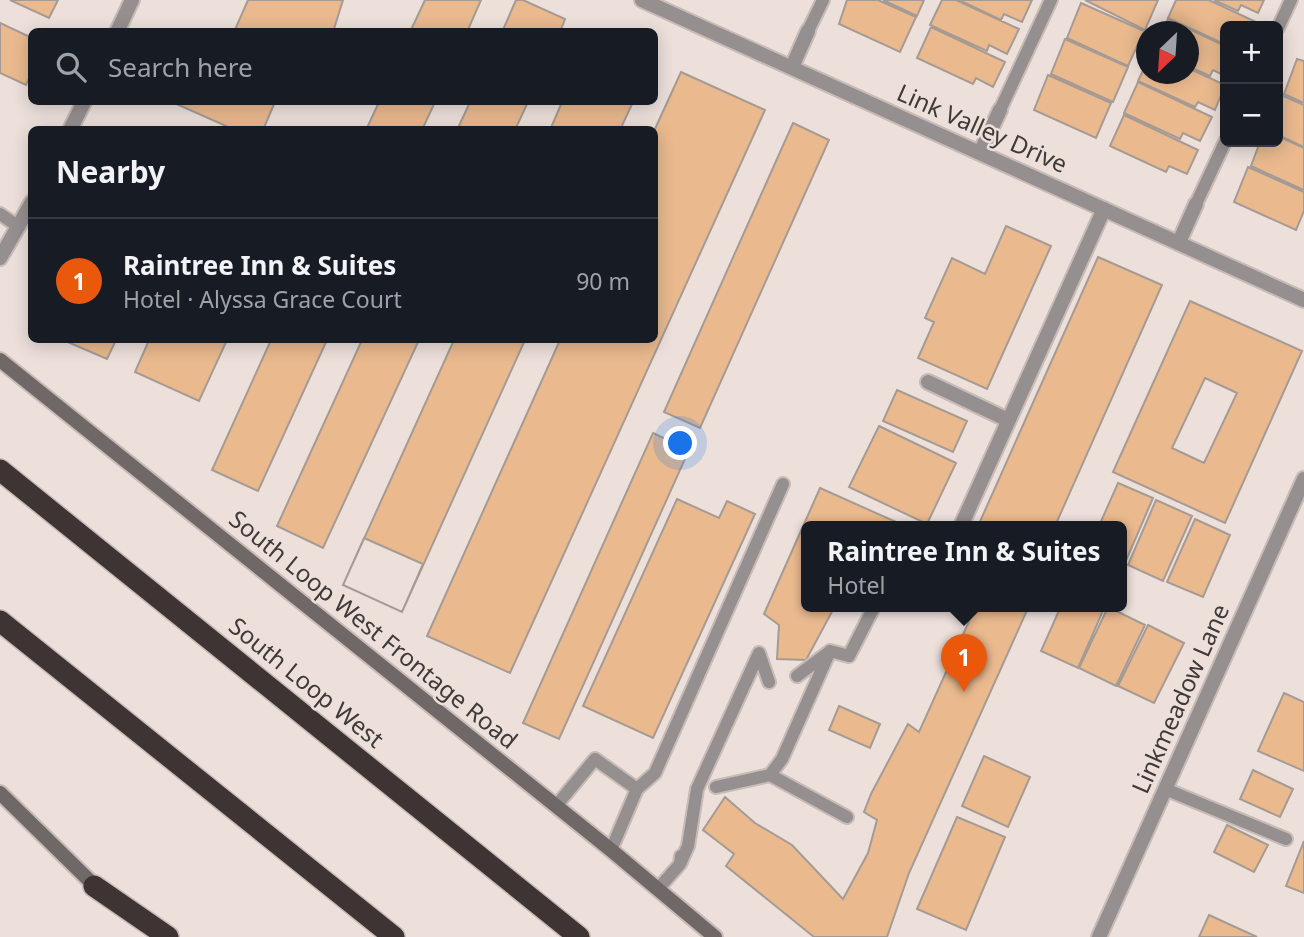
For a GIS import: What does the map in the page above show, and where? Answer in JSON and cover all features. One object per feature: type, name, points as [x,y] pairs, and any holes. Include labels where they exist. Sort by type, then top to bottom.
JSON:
[{"type":"highway","name":"South Loop West","points":[[0,470],[579,937]]},
{"type":"highway","points":[[0,621],[394,937]]},
{"type":"highway","points":[[94,886],[168,937]]},
{"type":"main road","name":"South Loop West Frontage Road","points":[[0,360],[611,850],[715,937]]},
{"type":"main road","points":[[0,793],[150,937]]},
{"type":"street","points":[[119,28],[132,0]]},
{"type":"street","name":"Link Valley Drive","points":[[642,0],[1304,300]]},
{"type":"street","points":[[792,67],[808,32]]},
{"type":"street","points":[[72,126],[82,105]]},
{"type":"street","points":[[980,153],[1000,110]]},
{"type":"street","points":[[1178,242],[1196,204]]},
{"type":"street","points":[[963,521],[1104,209]]},
{"type":"street","points":[[0,258],[28,210]]},
{"type":"street","points":[[928,382],[1009,420]]},
{"type":"street","name":"Linkmeadow Lane","points":[[1099,937],[1304,479]]},
{"type":"lane","points":[[808,32],[823,0]]},
{"type":"lane","points":[[1000,110],[1051,0]]},
{"type":"lane","points":[[1281,21],[1291,0]]},
{"type":"lane","points":[[1196,204],[1223,147]]},
{"type":"lane","points":[[0,214],[19,227]]},
{"type":"lane","points":[[611,850],[637,789],[655,774],[783,484]]},
{"type":"lane","points":[[830,651],[849,656],[871,612]]},
{"type":"lane","points":[[797,676],[830,651]]},
{"type":"lane","points":[[716,788],[770,775],[782,759],[830,651]]},
{"type":"lane","points":[[658,890],[680,864],[688,846],[697,789],[759,653],[769,682]]},
{"type":"lane","points":[[556,806],[595,759],[637,789]]},
{"type":"lane","points":[[770,775],[847,817]]},
{"type":"lane","points":[[1165,789],[1286,839]]},
{"type":"lane","points":[[680,864],[691,800]]},
{"type":"building","points":[[10,0],[58,0],[49,18]]},
{"type":"building","points":[[248,0],[343,0],[334,28],[236,28]]},
{"type":"building","points":[[425,0],[481,0],[469,28],[412,28]]},
{"type":"building","points":[[516,0],[523,0],[565,19],[562,28],[504,28]]},
{"type":"building","points":[[847,0],[878,0],[916,17],[900,52],[839,24]]},
{"type":"building","points":[[883,0],[924,0],[917,16]]},
{"type":"building","points":[[942,0],[956,0],[1019,29],[1007,54],[989,45],[987,51],[930,25]]},
{"type":"building","points":[[959,0],[1032,0],[1022,22],[1004,14],[1001,20]]},
{"type":"building","points":[[1085,0],[1158,0],[1149,21],[1136,21],[1136,26]]},
{"type":"building","points":[[1176,0],[1209,0],[1254,21],[1220,21],[1220,42],[1199,32],[1199,21],[1174,21],[1168,18]]},
{"type":"building","points":[[1214,0],[1264,0],[1258,13],[1241,5],[1238,11]]},
{"type":"building","points":[[1081,3],[1136,27],[1136,48],[1128,66],[1067,38]]},
{"type":"building","points":[[0,23],[28,36],[28,81],[26,85],[0,73]]},
{"type":"building","points":[[931,27],[1005,62],[993,87],[976,78],[973,84],[917,58]]},
{"type":"building","points":[[1199,34],[1220,44],[1220,74],[1213,70],[1210,76],[1199,71]]},
{"type":"building","points":[[1065,39],[1128,67],[1113,102],[1051,74]]},
{"type":"building","points":[[1297,59],[1304,61],[1304,103],[1284,94]]},
{"type":"building","points":[[681,72],[765,110],[510,673],[427,636],[559,343],[658,343],[656,126]]},
{"type":"building","points":[[1199,73],[1220,83],[1220,98],[1215,110],[1198,102],[1195,107],[1145,84],[1199,84]]},
{"type":"building","points":[[1048,75],[1111,103],[1096,138],[1034,110]]},
{"type":"building","points":[[1137,84],[1142,84],[1212,117],[1200,141],[1183,133],[1180,139],[1124,113]]},
{"type":"building","points":[[1283,96],[1304,105],[1304,147],[1283,137]]},
{"type":"building","points":[[179,105],[274,105],[265,126],[226,126]]},
{"type":"building","points":[[378,105],[434,105],[424,126],[368,126]]},
{"type":"building","points":[[469,105],[527,105],[517,126],[459,126]]},
{"type":"building","points":[[561,105],[632,105],[622,126],[552,126]]},
{"type":"building","points":[[1124,115],[1198,150],[1187,174],[1169,166],[1166,172],[1110,146]]},
{"type":"building","points":[[793,123],[829,140],[700,428],[664,412]]},
{"type":"building","points":[[1283,138],[1304,148],[1304,190],[1251,166],[1258,147],[1283,147]]},
{"type":"building","points":[[1248,167],[1304,192],[1304,211],[1296,230],[1234,202]]},
{"type":"building","points":[[1006,226],[1051,246],[987,389],[918,358],[934,322],[925,318],[952,258],[985,274]]},
{"type":"building","points":[[1098,257],[1162,285],[1057,521],[980,521]]},
{"type":"building","points":[[1190,301],[1302,351],[1225,523],[1113,472]],"holes":[[[1205,378],[1237,393],[1204,463],[1172,448]]]},
{"type":"building","points":[[70,343],[115,343],[107,359]]},
{"type":"building","points":[[148,343],[226,343],[199,401],[135,372]]},
{"type":"building","points":[[270,343],[326,343],[258,491],[212,470]]},
{"type":"building","points":[[361,343],[418,343],[323,548],[277,526]]},
{"type":"building","points":[[453,343],[524,343],[402,612],[343,585]]},
{"type":"building","points":[[897,390],[967,421],[953,452],[883,421]]},
{"type":"building","points":[[879,426],[956,463],[928,521],[921,521],[849,487]]},
{"type":"building","points":[[653,433],[689,450],[559,739],[523,723]]},
{"type":"building","points":[[1118,483],[1153,498],[1127,558],[1127,521],[1101,521]]},
{"type":"building","points":[[820,488],[894,521],[805,521]]},
{"type":"building","points":[[677,499],[719,518],[727,501],[755,514],[653,738],[583,706]]},
{"type":"building","points":[[1156,500],[1192,516],[1163,581],[1128,565]]},
{"type":"building","points":[[1195,519],[1230,535],[1203,597],[1167,582]]},
{"type":"building","points":[[801,531],[801,612],[832,612],[806,660],[777,659],[779,625],[764,614]]},
{"type":"building","points":[[364,538],[423,564],[402,612],[343,585]]},
{"type":"building","points":[[973,612],[1026,612],[909,873],[887,937],[814,937],[726,866],[734,854],[703,830],[725,797],[755,823],[792,845],[843,899],[868,853],[877,820],[864,812],[871,794],[908,724],[919,732]]},
{"type":"building","points":[[1058,612],[1102,612],[1078,668],[1041,651]]},
{"type":"building","points":[[1106,612],[1118,612],[1145,625],[1116,686],[1079,668]]},
{"type":"building","points":[[1148,625],[1184,643],[1154,703],[1118,686]]},
{"type":"building","points":[[1284,693],[1304,702],[1304,771],[1258,751]]},
{"type":"building","points":[[839,706],[880,724],[870,748],[829,730]]},
{"type":"building","points":[[984,756],[1030,777],[1008,827],[962,806]]},
{"type":"building","points":[[1253,770],[1293,789],[1280,817],[1240,799]]},
{"type":"building","points":[[957,817],[1005,837],[966,930],[917,909]]},
{"type":"building","points":[[1227,825],[1268,845],[1254,872],[1214,852]]},
{"type":"building","points":[[1304,841],[1304,893],[1286,886]]},
{"type":"building","points":[[1209,915],[1257,937],[1199,937]]},
{"type":"place","name":"Raintree Inn & Suites","points":[[964,692]]}]
